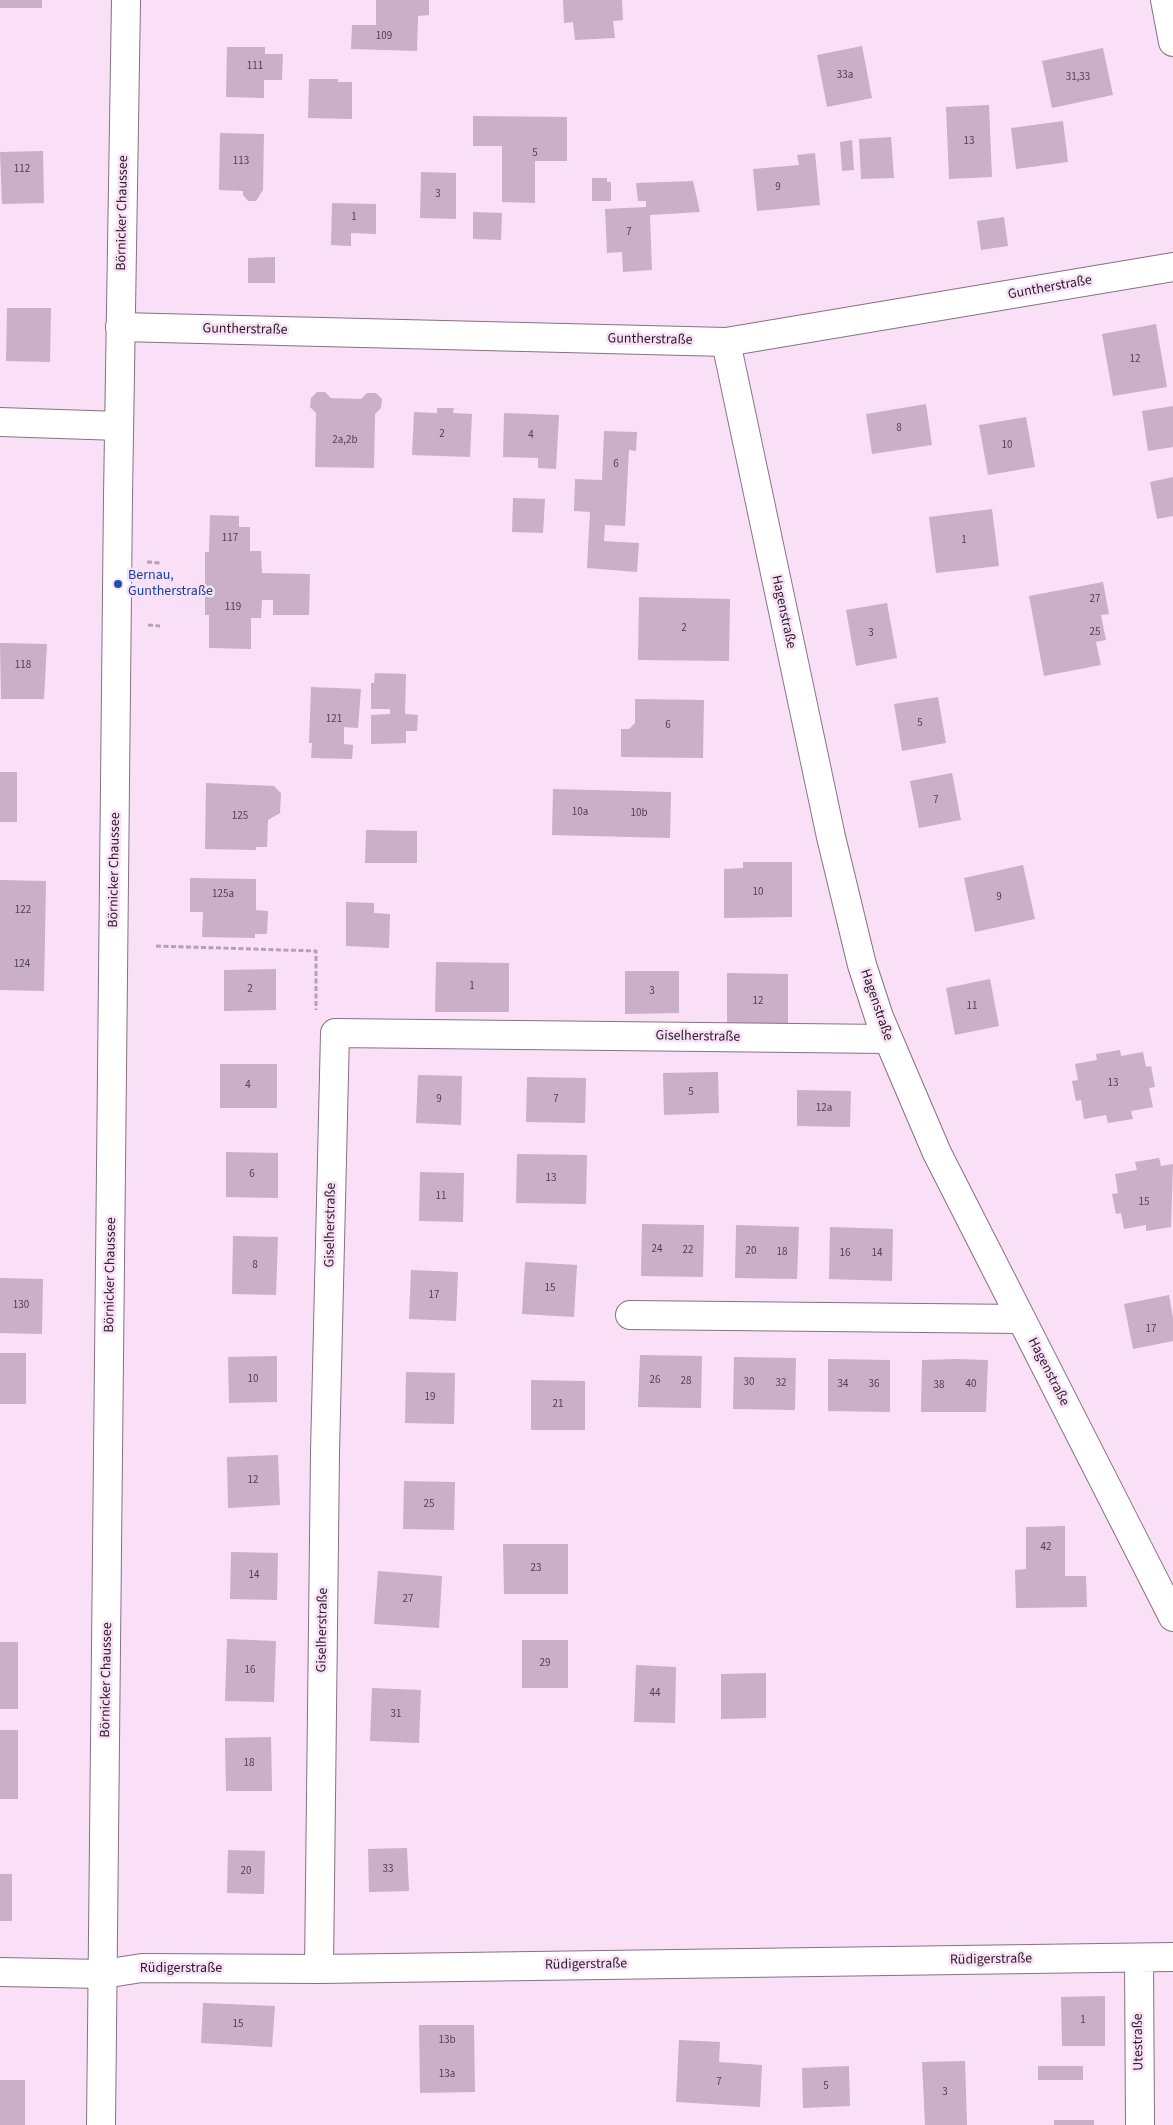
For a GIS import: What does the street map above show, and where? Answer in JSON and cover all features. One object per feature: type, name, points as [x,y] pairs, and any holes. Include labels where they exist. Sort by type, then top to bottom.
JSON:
[{"type":"street","name":"Börnicker Chaussee","points":[[101,2125],[120,327],[126,0]]},
{"type":"street","points":[[1165,0],[1173,42]]},
{"type":"street","name":"Guntherstraße","points":[[120,327],[726,342],[1173,267]]},
{"type":"street","name":"Hagenstraße","points":[[726,342],[834,846],[862,966],[887,1039],[937,1153],[1173,1617]]},
{"type":"street","points":[[0,422],[119,426]]},
{"type":"street","name":"Giselherstraße","points":[[319,1969],[325,1453],[335,1033],[887,1039]]},
{"type":"street","points":[[630,1315],[1021,1319]]},
{"type":"street","name":"Utestraße","points":[[1139,1958],[1140,2125]]},
{"type":"street","name":"Rüdigerstraße","points":[[0,1972],[103,1974],[142,1968],[319,1969],[1173,1958]]},
{"type":"path","points":[[156,946],[316,952],[316,1014]]},
{"type":"building","points":[[0,0],[42,0],[42,8],[0,8]]},
{"type":"building","points":[[376,0],[429,0],[429,15],[418,16],[417,51],[351,49],[352,25],[376,25]]},
{"type":"building","points":[[563,0],[622,0],[623,20],[613,21],[615,38],[575,40],[573,22],[564,23]]},
{"type":"building","points":[[862,46],[872,98],[827,107],[817,55]]},
{"type":"building","points":[[227,47],[265,47],[265,54],[283,54],[282,80],[264,80],[264,98],[226,97]]},
{"type":"building","points":[[1103,48],[1113,95],[1052,108],[1042,61]]},
{"type":"building","points":[[309,79],[338,79],[338,82],[352,82],[352,119],[308,118]]},
{"type":"building","points":[[989,105],[992,177],[949,179],[946,107]]},
{"type":"building","points":[[473,116],[567,117],[567,161],[535,161],[535,203],[502,202],[502,146],[473,146]]},
{"type":"building","points":[[1063,121],[1068,162],[1016,169],[1011,128]]},
{"type":"building","points":[[220,133],[264,134],[263,190],[256,201],[248,201],[243,195],[243,191],[219,190]]},
{"type":"building","points":[[891,137],[894,178],[861,179],[859,139]]},
{"type":"building","points":[[852,140],[854,170],[842,171],[840,142]]},
{"type":"building","points":[[43,151],[44,203],[2,204],[0,152]]},
{"type":"building","points":[[815,153],[820,205],[757,211],[753,169],[799,165],[797,155]]},
{"type":"building","points":[[421,172],[456,173],[456,219],[420,218]]},
{"type":"building","points":[[592,178],[607,178],[607,182],[611,182],[611,201],[592,201]]},
{"type":"building","points":[[693,181],[700,212],[650,215],[652,270],[623,272],[622,252],[607,253],[605,209],[646,207],[646,201],[638,201],[636,183]]},
{"type":"building","points":[[332,203],[376,204],[376,234],[351,233],[351,246],[331,245]]},
{"type":"building","points":[[473,212],[502,213],[501,240],[473,239]]},
{"type":"building","points":[[1004,217],[1008,246],[981,250],[977,221]]},
{"type":"building","points":[[275,257],[275,283],[248,283],[248,258]]},
{"type":"building","points":[[7,308],[51,308],[50,362],[6,361]]},
{"type":"building","points":[[1156,324],[1167,387],[1113,396],[1102,334]]},
{"type":"building","points":[[317,392],[325,392],[331,398],[361,399],[367,393],[376,393],[382,399],[381,408],[375,414],[374,468],[315,467],[316,413],[310,407],[311,398]]},
{"type":"building","points":[[926,404],[932,445],[872,454],[866,414]]},
{"type":"building","points":[[1173,406],[1173,447],[1148,451],[1142,411]]},
{"type":"building","points":[[437,408],[454,408],[453,413],[472,414],[470,457],[412,455],[414,412],[437,413]]},
{"type":"building","points":[[504,413],[559,415],[556,469],[538,468],[538,458],[503,457]]},
{"type":"building","points":[[1026,417],[1035,467],[988,475],[979,425]]},
{"type":"building","points":[[604,431],[637,432],[636,451],[629,450],[625,526],[605,525],[604,541],[639,543],[637,572],[587,568],[590,512],[574,511],[575,479],[602,480]]},
{"type":"building","points":[[1173,477],[1173,516],[1157,519],[1150,482]]},
{"type":"building","points":[[513,498],[545,499],[543,533],[512,532]]},
{"type":"building","points":[[992,509],[999,566],[936,573],[929,517]]},
{"type":"building","points":[[210,515],[239,516],[239,527],[250,527],[250,551],[261,551],[262,573],[310,574],[309,615],[273,615],[273,600],[262,600],[261,618],[251,618],[251,649],[209,648],[209,615],[205,615],[205,552],[209,552]]},
{"type":"building","points":[[1103,582],[1109,614],[1101,615],[1106,640],[1096,642],[1101,665],[1044,676],[1029,596]]},
{"type":"building","points":[[639,597],[730,599],[729,661],[638,660]]},
{"type":"building","points":[[887,603],[897,658],[856,666],[846,610]]},
{"type":"building","points":[[0,643],[47,644],[44,699],[1,699]]},
{"type":"building","points":[[375,673],[406,674],[405,714],[418,715],[417,731],[406,731],[406,743],[371,744],[371,715],[390,714],[390,709],[371,709],[371,683],[374,683]]},
{"type":"building","points":[[311,687],[361,689],[358,728],[344,727],[344,744],[353,745],[352,759],[311,758],[312,743],[309,743]]},
{"type":"building","points":[[938,697],[946,743],[902,751],[894,704]]},
{"type":"building","points":[[635,699],[704,700],[703,758],[621,757],[621,729],[629,729],[635,723]]},
{"type":"building","points":[[0,772],[17,772],[17,822],[0,822]]},
{"type":"building","points":[[952,773],[961,820],[919,828],[910,781]]},
{"type":"building","points":[[206,783],[274,786],[281,793],[280,813],[268,820],[267,847],[256,847],[256,850],[205,849]]},
{"type":"building","points":[[553,789],[671,792],[670,838],[552,835]]},
{"type":"building","points":[[366,830],[417,831],[417,863],[365,863]]},
{"type":"building","points":[[743,862],[792,862],[792,917],[724,918],[724,869],[743,868]]},
{"type":"building","points":[[1023,865],[1035,919],[975,932],[964,878]]},
{"type":"building","points":[[190,878],[256,879],[256,910],[268,911],[267,934],[255,934],[255,938],[202,937],[203,912],[190,912]]},
{"type":"building","points":[[0,880],[46,881],[44,991],[0,990]]},
{"type":"building","points":[[346,902],[374,903],[374,913],[390,914],[389,948],[346,946]]},
{"type":"building","points":[[436,962],[509,963],[509,1012],[435,1012]]},
{"type":"building","points":[[276,969],[276,1010],[224,1011],[224,970]]},
{"type":"building","points":[[625,971],[679,971],[679,1013],[625,1014]]},
{"type":"building","points":[[727,973],[788,974],[788,1031],[727,1030]]},
{"type":"building","points":[[990,979],[999,1026],[955,1035],[946,988]]},
{"type":"building","points":[[1120,1050],[1121,1056],[1143,1052],[1146,1067],[1151,1066],[1155,1087],[1149,1088],[1153,1107],[1131,1111],[1133,1119],[1108,1123],[1106,1115],[1084,1119],[1081,1100],[1076,1101],[1072,1081],[1078,1080],[1075,1064],[1097,1060],[1096,1054]]},
{"type":"building","points":[[220,1064],[277,1064],[277,1108],[220,1108]]},
{"type":"building","points":[[718,1072],[719,1113],[664,1115],[663,1073]]},
{"type":"building","points":[[418,1075],[462,1076],[461,1125],[416,1123]]},
{"type":"building","points":[[527,1077],[586,1078],[585,1123],[526,1122]]},
{"type":"building","points":[[797,1090],[851,1091],[850,1127],[797,1126]]},
{"type":"building","points":[[226,1152],[278,1153],[278,1198],[226,1197]]},
{"type":"building","points":[[517,1154],[587,1155],[586,1204],[516,1203]]},
{"type":"building","points":[[1159,1158],[1161,1166],[1173,1164],[1171,1227],[1146,1231],[1146,1225],[1124,1229],[1121,1213],[1116,1214],[1112,1194],[1118,1193],[1115,1174],[1137,1170],[1135,1162]]},
{"type":"building","points":[[420,1172],[464,1173],[463,1222],[419,1221]]},
{"type":"building","points":[[642,1224],[704,1225],[703,1277],[641,1276]]},
{"type":"building","points":[[736,1225],[799,1227],[797,1279],[735,1278]]},
{"type":"building","points":[[830,1227],[893,1229],[892,1281],[829,1279]]},
{"type":"building","points":[[233,1236],[278,1237],[276,1295],[232,1294]]},
{"type":"building","points":[[525,1262],[577,1265],[574,1317],[522,1314]]},
{"type":"building","points":[[411,1270],[458,1272],[456,1321],[409,1319]]},
{"type":"building","points":[[0,1278],[43,1279],[42,1334],[0,1333]]},
{"type":"building","points":[[1169,1295],[1173,1318],[1173,1341],[1133,1349],[1124,1304]]},
{"type":"building","points":[[0,1353],[26,1353],[26,1404],[0,1404]]},
{"type":"building","points":[[640,1355],[702,1356],[701,1408],[638,1407]]},
{"type":"building","points":[[277,1356],[277,1402],[229,1403],[228,1357]]},
{"type":"building","points":[[734,1357],[796,1358],[795,1410],[733,1409]]},
{"type":"building","points":[[828,1359],[890,1360],[890,1412],[828,1411]]},
{"type":"building","points":[[922,1360],[988,1360],[986,1412],[921,1412]]},
{"type":"building","points":[[406,1372],[455,1373],[454,1424],[405,1423]]},
{"type":"building","points":[[531,1380],[585,1381],[585,1430],[531,1430]]},
{"type":"building","points":[[278,1455],[280,1505],[228,1508],[227,1457]]},
{"type":"building","points":[[404,1481],[455,1482],[454,1530],[403,1529]]},
{"type":"building","points":[[1065,1526],[1065,1576],[1086,1576],[1087,1607],[1016,1608],[1015,1570],[1026,1569],[1026,1527]]},
{"type":"building","points":[[503,1544],[568,1544],[568,1594],[504,1594]]},
{"type":"building","points":[[231,1552],[278,1553],[277,1600],[230,1599]]},
{"type":"building","points":[[378,1571],[442,1576],[439,1628],[374,1624]]},
{"type":"building","points":[[227,1639],[276,1641],[274,1702],[225,1701]]},
{"type":"building","points":[[522,1640],[568,1640],[568,1688],[522,1688]]},
{"type":"building","points":[[0,1642],[18,1642],[18,1709],[0,1709]]},
{"type":"building","points":[[636,1665],[676,1667],[675,1723],[634,1722]]},
{"type":"building","points":[[766,1673],[766,1718],[721,1719],[721,1674]]},
{"type":"building","points":[[372,1688],[421,1690],[419,1743],[370,1741]]},
{"type":"building","points":[[0,1730],[18,1730],[18,1799],[0,1799]]},
{"type":"building","points":[[271,1737],[272,1791],[226,1791],[225,1738]]},
{"type":"building","points":[[407,1848],[409,1891],[369,1892],[368,1849]]},
{"type":"building","points":[[228,1850],[265,1851],[264,1894],[227,1893]]},
{"type":"building","points":[[0,1874],[12,1874],[12,1921],[0,1921]]},
{"type":"building","points":[[1105,1996],[1105,2046],[1062,2046],[1061,1997]]},
{"type":"building","points":[[203,2003],[275,2006],[272,2047],[201,2043]]},
{"type":"building","points":[[419,2025],[474,2025],[475,2092],[420,2093]]},
{"type":"building","points":[[679,2040],[720,2042],[719,2062],[762,2065],[760,2107],[676,2102]]},
{"type":"building","points":[[965,2061],[967,2125],[925,2125],[922,2062]]},
{"type":"building","points":[[849,2066],[850,2106],[803,2108],[802,2068]]},
{"type":"building","points":[[1038,2066],[1083,2066],[1083,2080],[1038,2080]]},
{"type":"building","points":[[0,2080],[25,2080],[25,2125],[0,2125]]},
{"type":"building","points":[[1054,2120],[1094,2120],[1094,2125],[1054,2125]]},
{"type":"place","name":"Bernau, Guntherstraße","points":[[118,584]]}]
